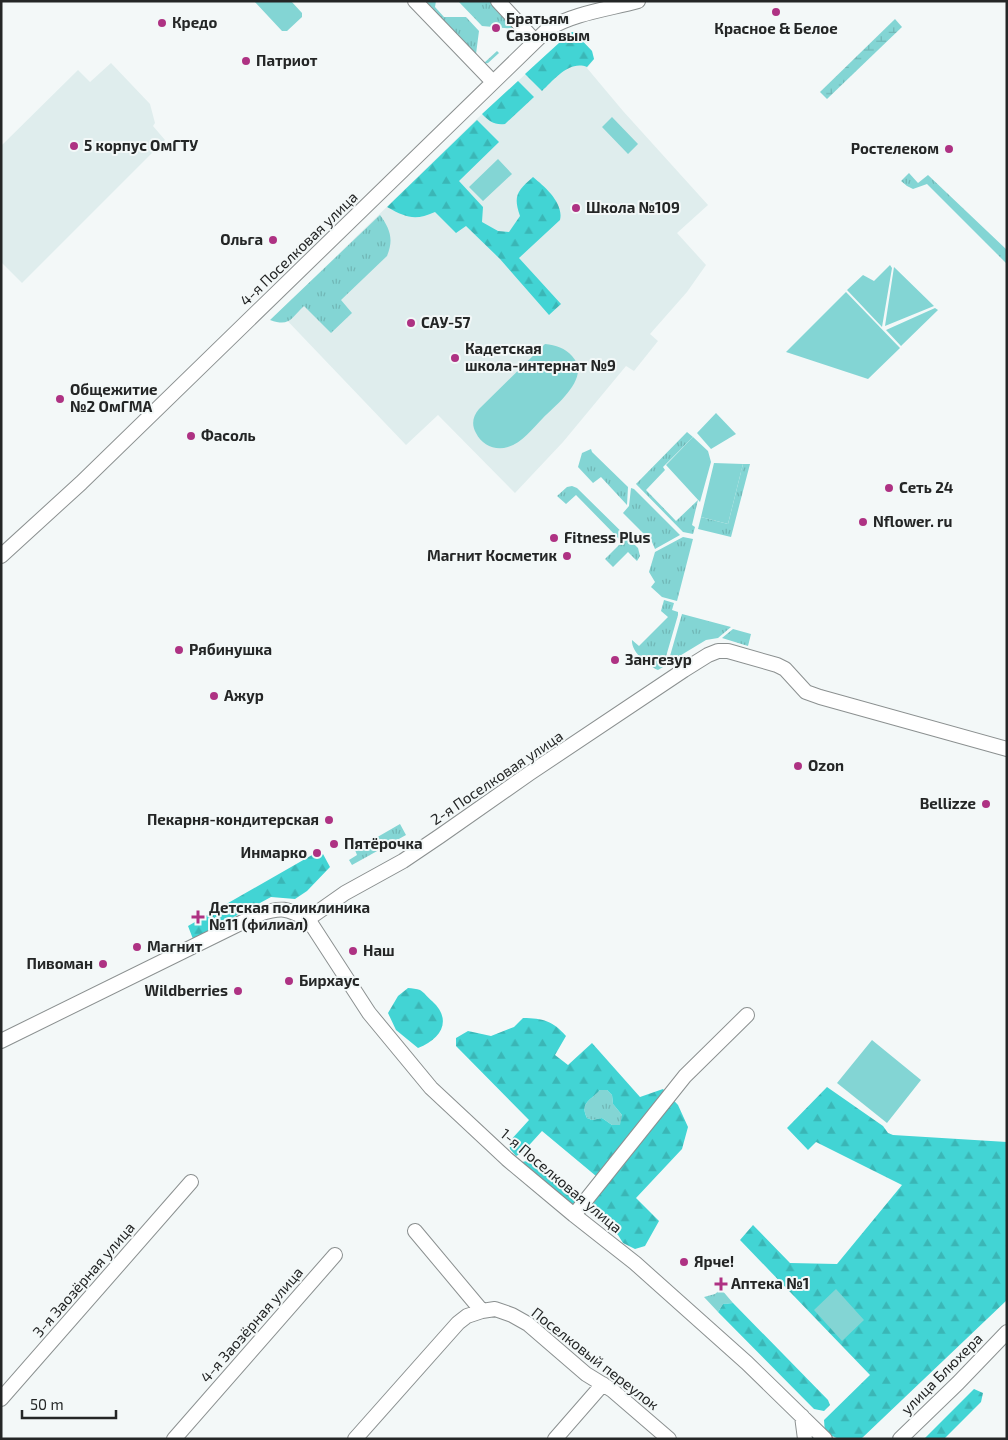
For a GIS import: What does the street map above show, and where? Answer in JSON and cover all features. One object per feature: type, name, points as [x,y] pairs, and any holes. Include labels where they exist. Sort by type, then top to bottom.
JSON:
[{"type":"street","points":[[415,1],[493,82]]},
{"type":"street","points":[[498,1],[535,41]]},
{"type":"street","name":"4-я Поселковая улица","points":[[1,556],[75,488],[535,41],[558,23],[574,17],[638,1]]},
{"type":"street","name":"2-я Поселковая улица","points":[[308,919],[345,893],[410,856],[684,670],[708,655],[718,652],[728,652],[785,669],[806,692],[952,735],[1007,749]]},
{"type":"street","points":[[1,1041],[259,914],[276,909],[290,910],[308,919]]},
{"type":"street","name":"1-я Поселковая улица","points":[[308,919],[369,1013],[431,1088],[507,1159],[574,1215],[635,1262],[747,1363],[825,1439]]},
{"type":"street","points":[[574,1215],[685,1076],[747,1015]]},
{"type":"street","name":"3-я Заозёрная улица","points":[[1,1399],[191,1182]]},
{"type":"street","points":[[355,1439],[458,1323],[467,1316],[482,1311],[415,1231]]},
{"type":"street","name":"4-я Заозёрная улица","points":[[174,1439],[335,1255]]},
{"type":"street","name":"Поселковый переулок","points":[[482,1311],[495,1309],[512,1315],[528,1324],[586,1374],[603,1384],[668,1439]]},
{"type":"street","name":"улица Блюхера","points":[[900,1439],[1007,1332]]},
{"type":"street","points":[[554,1439],[603,1384]]},
{"type":"street","points":[[802,1416],[805,1439]]},
{"type":"shaded area","points":[[571,32],[574,32],[592,51],[594,59],[587,68],[708,205],[677,233],[706,265],[687,292],[650,334],[658,341],[634,371],[626,366],[563,442],[515,493],[438,415],[406,445],[279,312],[479,117]]},
{"type":"shaded area","points":[[111,63],[150,104],[155,123],[153,126],[165,140],[22,283],[1,262],[1,146],[78,70],[90,82]]},
{"type":"green space","points":[[254,1],[291,1],[302,13],[302,17],[287,31],[282,31]]},
{"type":"green space","points":[[421,1],[436,1],[435,7],[444,17],[466,17],[479,31],[476,54],[484,63],[497,51],[499,53],[488,63],[483,64]]},
{"type":"green space","points":[[458,1],[492,1],[516,29],[482,26]]},
{"type":"green space","points":[[895,19],[902,27],[827,99],[820,92]]},
{"type":"green space","points":[[571,32],[574,32],[592,51],[594,59],[587,67],[574,66],[562,72],[542,91],[525,74]]},
{"type":"green space","points":[[518,81],[534,97],[505,124],[490,121],[482,114]]},
{"type":"green space","points":[[612,117],[638,144],[628,154],[602,127]]},
{"type":"green space","points":[[477,120],[499,142],[459,181],[483,207],[482,222],[498,231],[509,232],[520,216],[517,203],[518,194],[523,186],[533,177],[552,196],[559,208],[560,220],[519,258],[561,304],[549,315],[500,259],[466,226],[456,233],[435,212],[422,217],[411,217],[387,207]]},
{"type":"green space","points":[[498,159],[512,174],[483,201],[469,187]]},
{"type":"green space","points":[[909,173],[918,183],[928,175],[1007,250],[1007,264],[927,184],[913,189],[901,181]]},
{"type":"green space","points":[[380,215],[390,234],[389,250],[387,256],[341,300],[352,313],[331,333],[304,306],[286,322],[270,320]]},
{"type":"green space","points":[[890,265],[892,268],[882,327],[847,290],[863,275],[874,281]]},
{"type":"green space","points":[[894,267],[934,306],[885,326]]},
{"type":"green space","points":[[846,292],[900,348],[868,379],[786,352]]},
{"type":"green space","points":[[935,308],[938,310],[901,346],[886,330]]},
{"type":"green space","points":[[545,344],[563,349],[572,356],[577,364],[578,373],[570,390],[518,442],[503,448],[485,444],[476,433],[474,426],[473,420],[477,412]]},
{"type":"green space","points":[[716,413],[736,434],[711,449],[697,433]]},
{"type":"green space","points":[[687,432],[693,437],[663,467],[665,470],[646,490],[676,521],[698,500],[692,525],[695,527],[693,534],[683,532],[636,484]]},
{"type":"green space","points":[[693,437],[708,451],[711,462],[700,502],[666,465]]},
{"type":"green space","points":[[591,449],[628,487],[627,505],[601,477],[593,483],[578,467],[582,453]]},
{"type":"green space","points":[[714,463],[743,464],[728,524],[701,517]]},
{"type":"green space","points":[[743,464],[750,464],[731,537],[698,529],[701,517],[728,524]]},
{"type":"green space","points":[[567,487],[577,488],[638,548],[640,556],[637,561],[628,552],[613,567],[605,559],[622,542],[576,495],[566,504],[557,496]]},
{"type":"green space","points":[[631,488],[680,535],[655,549],[652,542],[623,513],[629,506]]},
{"type":"green space","points":[[683,537],[693,539],[677,601],[662,597],[651,587],[655,582],[649,572],[655,552]]},
{"type":"green space","points":[[664,600],[674,603],[672,610],[678,612],[678,615],[663,667],[658,670],[645,662],[637,654],[632,645],[632,640],[639,646],[668,617],[661,611]]},
{"type":"green space","points":[[682,614],[731,627],[718,638],[706,640],[668,663]]},
{"type":"green space","points":[[733,629],[751,634],[748,646],[722,638]]},
{"type":"green space","points":[[400,824],[406,835],[352,865],[349,860],[357,855],[355,850]]},
{"type":"green space","points":[[323,854],[330,867],[307,891],[295,899],[271,897],[193,939],[188,926],[312,855]]},
{"type":"green space","points":[[408,988],[422,991],[442,1015],[442,1028],[438,1034],[433,1040],[418,1048],[396,1030],[388,1013],[398,996]]},
{"type":"green space","points":[[523,1018],[547,1021],[566,1036],[555,1055],[568,1065],[592,1043],[640,1097],[663,1089],[678,1105],[688,1127],[682,1149],[636,1198],[659,1221],[645,1246],[635,1249],[623,1243],[618,1235],[588,1211],[569,1204],[525,1168],[522,1162],[527,1161],[578,1198],[596,1176],[542,1131],[522,1153],[516,1156],[510,1149],[509,1142],[529,1120],[456,1046],[456,1038],[468,1031],[491,1036],[514,1027]],"holes":[[[600,1090],[607,1090],[612,1095],[613,1104],[622,1115],[620,1125],[612,1125],[602,1118],[592,1120],[587,1118],[585,1113],[585,1105]]]},
{"type":"green space","points":[[872,1040],[921,1080],[887,1123],[837,1083]]},
{"type":"green space","points":[[827,1087],[893,1135],[1007,1142],[1007,1300],[861,1439],[839,1439],[825,1433],[824,1420],[870,1375],[740,1240],[753,1225],[790,1263],[837,1264],[902,1185],[816,1142],[808,1150],[787,1128]]},
{"type":"green space","points":[[600,1090],[607,1090],[612,1095],[613,1104],[622,1115],[621,1126],[612,1125],[602,1118],[592,1120],[587,1118],[585,1105]]},
{"type":"green space","points":[[721,1289],[733,1303],[723,1304],[718,1312],[704,1297],[715,1294]]},
{"type":"green space","points":[[836,1289],[864,1320],[842,1341],[814,1310]]},
{"type":"green space","points":[[733,1303],[828,1400],[830,1405],[824,1411],[814,1409],[718,1312],[723,1304]]},
{"type":"green space","points":[[974,1389],[983,1393],[981,1402],[944,1439],[924,1439]]},
{"type":"place","name":"Красное & Белое","points":[[776,12]]},
{"type":"place","name":"Кредо","points":[[162,23]]},
{"type":"place","name":"Братьям Сазоновым","points":[[496,28]]},
{"type":"place","name":"Патриот","points":[[246,61]]},
{"type":"place","name":"5 корпус ОмГТУ","points":[[74,146]]},
{"type":"place","name":"Ростелеком","points":[[949,149]]},
{"type":"place","name":"Школа №109","points":[[576,208]]},
{"type":"place","name":"Ольга","points":[[273,240]]},
{"type":"place","name":"САУ-57","points":[[411,323]]},
{"type":"place","name":"Кадетская школа-интернат №9","points":[[455,358]]},
{"type":"place","name":"Общежитие №2 ОмГМА","points":[[60,399]]},
{"type":"place","name":"Фасоль","points":[[191,436]]},
{"type":"place","name":"Сеть 24","points":[[889,488]]},
{"type":"place","name":"Nflower. ru","points":[[863,522]]},
{"type":"place","name":"Fitness Plus","points":[[554,538]]},
{"type":"place","name":"Магнит Косметик","points":[[567,556]]},
{"type":"place","name":"Рябинушка","points":[[179,650]]},
{"type":"place","name":"Зангезур","points":[[615,660]]},
{"type":"place","name":"Ажур","points":[[214,696]]},
{"type":"place","name":"Ozon","points":[[798,766]]},
{"type":"place","name":"Bellizze","points":[[986,804]]},
{"type":"place","name":"Пекарня-кондитерская","points":[[329,820]]},
{"type":"place","name":"Пятёрочка","points":[[334,844]]},
{"type":"place","name":"Инмарко","points":[[317,853]]},
{"type":"place","name":"Детская поликлиника №11 (филиал)","points":[[198,917]]},
{"type":"place","name":"Магнит","points":[[137,947]]},
{"type":"place","name":"Наш","points":[[353,951]]},
{"type":"place","name":"Пивоман","points":[[103,964]]},
{"type":"place","name":"Бирхаус","points":[[289,981]]},
{"type":"place","name":"Wildberries","points":[[238,991]]},
{"type":"place","name":"Ярче!","points":[[684,1262]]},
{"type":"place","name":"Аптека №1","points":[[721,1284]]}]
